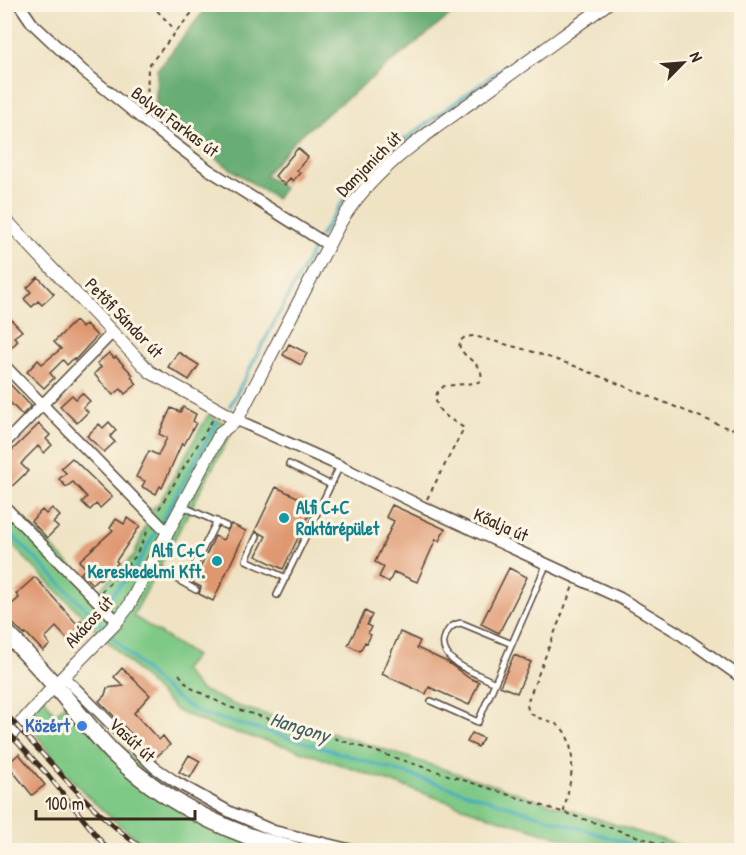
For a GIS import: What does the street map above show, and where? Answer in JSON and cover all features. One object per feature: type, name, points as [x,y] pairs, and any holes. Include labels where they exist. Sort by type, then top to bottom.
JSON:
[{"type":"main road","name":"Vasút út","points":[[4,630],[59,681],[111,751],[164,793],[230,829],[295,850]]},
{"type":"street","name":"Bolyai Farkas út","points":[[19,4],[32,23],[82,70],[146,122],[209,170],[321,241]]},
{"type":"street","name":"Damjanich út","points":[[237,420],[321,241],[353,203],[386,168],[418,141],[607,4]]},
{"type":"street","name":"Petőfi Sándor út","points":[[4,218],[150,372],[237,420]]},
{"type":"street","points":[[4,444],[112,333]]},
{"type":"street","points":[[4,365],[160,526]]},
{"type":"street","name":"Kőalja út","points":[[237,420],[547,563],[651,615],[710,654],[741,678]]},
{"type":"street","name":"Akácos út","points":[[4,742],[116,623],[128,607],[151,565],[160,526],[182,506],[221,432],[237,420]]},
{"type":"street","points":[[4,506],[108,611],[116,623]]},
{"type":"street","points":[[59,681],[154,767],[176,782],[230,812],[274,831],[352,850]]},
{"type":"lane","points":[[288,464],[331,485]]},
{"type":"lane","points":[[277,595],[340,466]]},
{"type":"lane","points":[[182,506],[226,526]]},
{"type":"lane","points":[[185,584],[216,521]]},
{"type":"lane","points":[[256,536],[246,560],[286,578]]},
{"type":"lane","points":[[431,701],[478,722],[547,563]]},
{"type":"lane","points":[[151,565],[196,590]]},
{"type":"lane","points":[[495,682],[446,655],[443,645],[446,633],[453,625],[461,623],[512,644]]},
{"type":"path","points":[[151,4],[176,31]]},
{"type":"path","points":[[146,122],[148,66],[199,4]]},
{"type":"path","points":[[423,507],[464,428],[439,411],[436,404],[436,393],[444,386],[476,383],[482,377],[481,369],[460,348],[459,342],[465,337],[474,336],[527,350],[594,373],[730,429],[735,428]]},
{"type":"path","points":[[97,600],[160,526],[218,410]]},
{"type":"path","points":[[564,812],[572,764],[572,751],[568,739],[558,724],[532,715],[527,708],[527,703],[576,578]]},
{"type":"path","points":[[179,674],[189,687],[229,707],[340,740],[679,850]]},
{"type":"green space","points":[[209,5],[463,5],[297,138],[265,175],[284,188],[276,199],[155,118],[157,70]]},
{"type":"green space","points":[[208,415],[234,428],[133,616],[195,656],[183,670],[199,689],[237,706],[342,736],[694,850],[603,850],[498,819],[292,748],[215,727],[177,711],[5,538],[4,499],[97,592],[134,555],[147,523],[143,517],[159,503]]},
{"type":"green space","points":[[38,688],[55,715],[72,696],[128,753],[158,778],[219,817],[265,837],[320,850],[151,849],[94,803],[46,748],[20,707]]},
{"type":"building","points":[[298,148],[308,157],[297,170],[300,173],[293,181],[290,178],[285,185],[275,176]]},
{"type":"building","points":[[38,277],[54,294],[42,305],[38,301],[32,307],[24,299],[31,292],[27,288]]},
{"type":"building","points":[[4,312],[22,331],[14,337],[18,341],[4,354]]},
{"type":"building","points":[[75,321],[82,328],[86,324],[97,336],[75,360],[74,358],[67,365],[63,360],[50,373],[54,378],[44,388],[27,372],[38,360],[42,364],[61,349],[54,342]]},
{"type":"building","points":[[289,344],[307,353],[301,365],[283,355]]},
{"type":"building","points":[[178,352],[199,365],[189,380],[168,367]]},
{"type":"building","points":[[109,353],[133,375],[131,377],[137,384],[125,394],[121,389],[113,395],[94,374],[101,367],[97,363]]},
{"type":"building","points":[[4,378],[31,406],[22,415],[4,396]]},
{"type":"building","points":[[82,393],[90,401],[83,407],[88,412],[77,423],[60,406],[72,395],[76,399]]},
{"type":"building","points":[[183,407],[196,414],[193,421],[196,423],[184,445],[182,443],[162,488],[160,486],[156,494],[142,487],[145,481],[136,477],[149,451],[158,455],[167,438],[159,434],[171,408],[180,412]]},
{"type":"building","points":[[109,422],[116,430],[110,437],[115,442],[104,452],[87,436],[99,424],[103,428]]},
{"type":"building","points":[[39,424],[50,435],[46,439],[52,445],[44,453],[38,446],[25,459],[21,464],[28,471],[4,494],[4,458]]},
{"type":"building","points":[[72,458],[112,497],[100,508],[96,504],[90,510],[82,502],[87,497],[73,482],[66,487],[59,479],[66,473],[61,468]]},
{"type":"building","name":"Alfi C+C Raktárépület","points":[[276,487],[314,505],[283,569],[256,556],[266,536],[255,531]]},
{"type":"building","points":[[392,505],[445,529],[439,541],[436,539],[417,582],[394,572],[389,582],[379,577],[384,567],[375,562],[394,521],[386,517]]},
{"type":"building","points":[[52,508],[60,516],[53,523],[58,527],[47,538],[31,521],[42,510],[46,514]]},
{"type":"building","points":[[127,518],[140,526],[116,561],[118,563],[100,580],[98,578],[92,584],[81,573],[86,568],[79,561],[113,530],[110,528],[116,519],[124,524]]},
{"type":"building","name":"Alfi C+C Kereskedelmi Kft.","points":[[231,524],[246,531],[213,601],[199,594],[201,587],[193,583],[215,536],[223,540]]},
{"type":"building","points":[[509,568],[527,577],[499,633],[481,624]]},
{"type":"building","points":[[35,577],[77,624],[81,620],[88,628],[71,643],[56,627],[45,638],[50,645],[43,651],[4,614],[4,611],[19,598],[16,594]]},
{"type":"building","points":[[365,611],[372,615],[367,625],[371,627],[368,633],[371,635],[360,651],[348,645]]},
{"type":"building","points":[[400,632],[420,641],[417,648],[447,662],[469,678],[479,682],[469,705],[429,687],[426,694],[382,674]]},
{"type":"building","points":[[514,655],[531,662],[517,693],[500,686]]},
{"type":"building","points":[[122,668],[150,695],[134,713],[159,740],[163,736],[170,745],[155,758],[99,701],[105,695],[107,688],[124,686],[114,677]]},
{"type":"building","points":[[472,733],[483,738],[478,747],[467,742]]},
{"type":"building","points":[[19,754],[45,785],[32,795],[7,764]]},
{"type":"building","points":[[189,755],[200,761],[190,778],[179,772]]},
{"type":"waterway","points":[[320,236],[347,195],[396,146],[550,33]]},
{"type":"waterway","points":[[230,406],[317,242]]},
{"type":"waterway","points":[[161,522],[217,422]]},
{"type":"waterway","name":"Hangony","points":[[4,527],[105,628]]},
{"type":"waterway","points":[[105,603],[136,567],[158,528]]},
{"type":"waterway","name":"Hangony","points":[[109,633],[164,689],[203,714],[308,743],[649,850]]},
{"type":"railway","points":[[4,712],[88,803],[145,850]]},
{"type":"railway","points":[[4,728],[48,775],[108,850]]},
{"type":"place","name":"Alfi C+C Raktárépület","points":[[284,518]]},
{"type":"place","name":"Alfi C+C Kereskedelmi Kft.","points":[[217,561]]},
{"type":"place","name":"Közért","points":[[82,726]]}]
